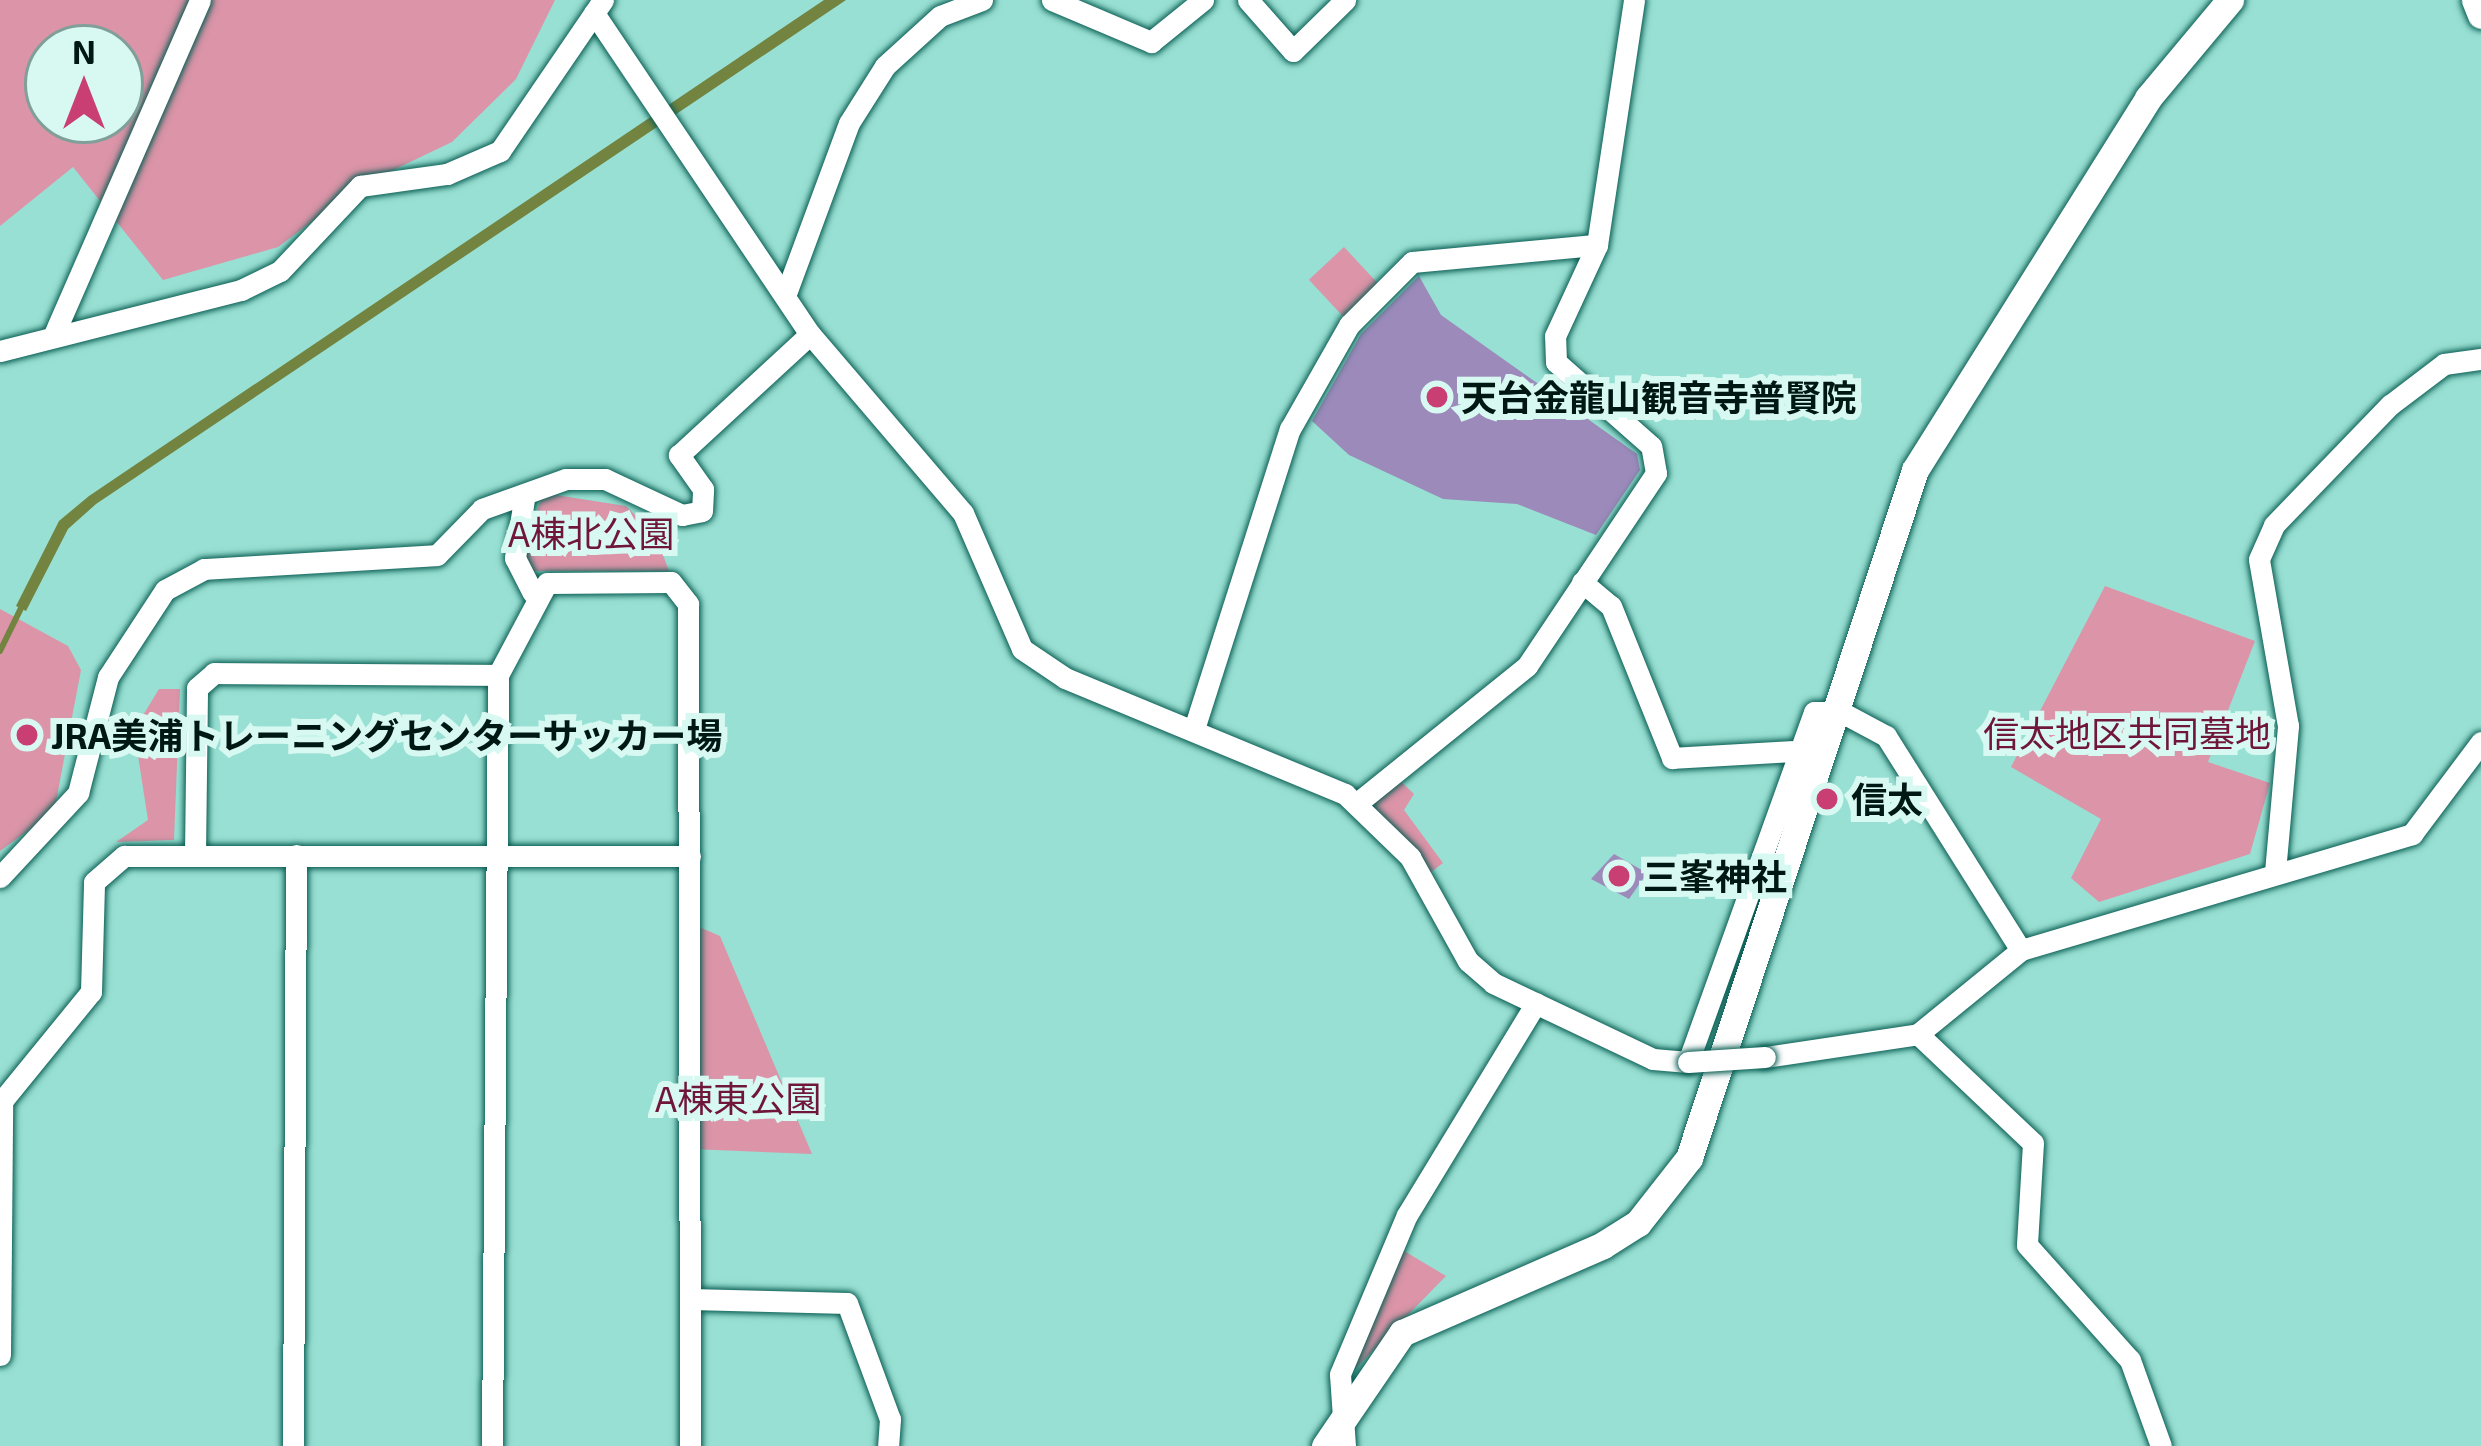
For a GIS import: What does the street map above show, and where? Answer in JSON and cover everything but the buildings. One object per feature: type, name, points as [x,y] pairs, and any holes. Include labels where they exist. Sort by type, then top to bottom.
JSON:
[{"type":"street","points":[[55,332],[200,0]]},
{"type":"street","points":[[785,296],[849,124],[885,66],[940,16],[982,0]]},
{"type":"street","points":[[1052,0],[1150,42],[1203,0]]},
{"type":"street","points":[[1248,0],[1293,51],[1346,0]]},
{"type":"street","points":[[1356,804],[1527,666],[1660,459],[1556,362],[1555,336],[1597,245],[1634,0]]},
{"type":"street","points":[[1336,1439],[1373,1367],[1433,1311],[1603,1245],[1666,1193],[1708,1114],[1841,712],[1915,470],[1946,412],[2002,340],[2182,49],[2230,0]]},
{"type":"street","points":[[2475,0],[2481,15]]},
{"type":"street","points":[[0,351],[55,332],[241,290],[280,271],[360,186],[447,174],[500,151],[598,6],[810,334],[963,513],[1022,649],[1356,804],[1410,857],[1468,961],[1536,1003],[1652,1060],[1765,1057],[1918,1034],[2021,950],[2412,834],[2481,742]]},
{"type":"street","points":[[1194,729],[1291,429],[1349,325],[1412,262],[1597,245]]},
{"type":"street","points":[[0,877],[78,793],[108,677],[165,590],[204,569],[437,554],[482,508],[524,499],[566,478],[605,478],[682,515],[702,512],[703,489],[679,454],[810,334]]},
{"type":"street","points":[[2275,872],[2288,726],[2259,560],[2274,525],[2390,405],[2444,364],[2481,359]]},
{"type":"street","points":[[524,499],[515,558],[533,592]]},
{"type":"street","points":[[533,592],[671,582],[688,604],[690,1446]]},
{"type":"street","points":[[1582,582],[1611,606],[1672,758],[1792,751]]},
{"type":"street","points":[[492,1446],[492,854],[498,675],[533,592]]},
{"type":"street","points":[[195,855],[197,688],[214,674],[498,675]]},
{"type":"street","points":[[1688,1062],[1792,751],[1814,712],[1841,712],[1903,756],[2021,950]]},
{"type":"street","points":[[292,1446],[296,855]]},
{"type":"street","points":[[0,1355],[2,1101],[91,992],[94,882],[124,856],[690,856]]},
{"type":"street","points":[[1336,1439],[1340,1374],[1407,1215],[1536,1003]]},
{"type":"street","points":[[1918,1034],[2033,1143],[2027,1245],[2130,1360],[2161,1446]]},
{"type":"street","points":[[691,1299],[847,1303],[890,1419],[888,1446]]},
{"type":"green space","points":[[0,0],[555,0],[516,79],[452,142],[360,186],[278,247],[163,280],[73,167],[0,226]]},
{"type":"green space","points":[[1344,247],[1383,289],[1348,321],[1309,280]]},
{"type":"green space","name":"A棟北公園","points":[[543,493],[626,506],[656,536],[669,571],[531,571],[521,558]]},
{"type":"green space","name":"信太地区共同墓地","points":[[2105,586],[2255,641],[2208,762],[2270,783],[2250,854],[2099,902],[2071,878],[2101,819],[2011,767]]},
{"type":"green space","name":"JRA美浦トレーニングセンターサッカー場","points":[[0,609],[68,646],[81,670],[54,812],[0,851]]},
{"type":"green space","points":[[159,689],[180,689],[174,840],[116,842],[148,820],[134,730]]},
{"type":"green space","points":[[1393,774],[1414,794],[1404,810],[1443,863],[1422,879],[1356,804]]},
{"type":"green space","name":"A棟東公園","points":[[690,923],[720,936],[812,1154],[691,1149]]},
{"type":"green space","points":[[1394,1245],[1446,1276],[1355,1369],[1348,1353]]},
{"type":"shaded area","points":[[824,0],[846,0],[96,504],[68,529],[26,611],[16,606],[59,521],[89,496]]},
{"type":"waterway","points":[[0,651],[22,606]]},
{"type":"place","name":"天台金龍山観音寺普賢院","points":[[1437,397]]},
{"type":"place","name":"JRA美浦トレーニングセンターサッカー場","points":[[27,735]]},
{"type":"place","name":"信太","points":[[1827,799]]},
{"type":"place","name":"三峯神社","points":[[1619,876]]}]
